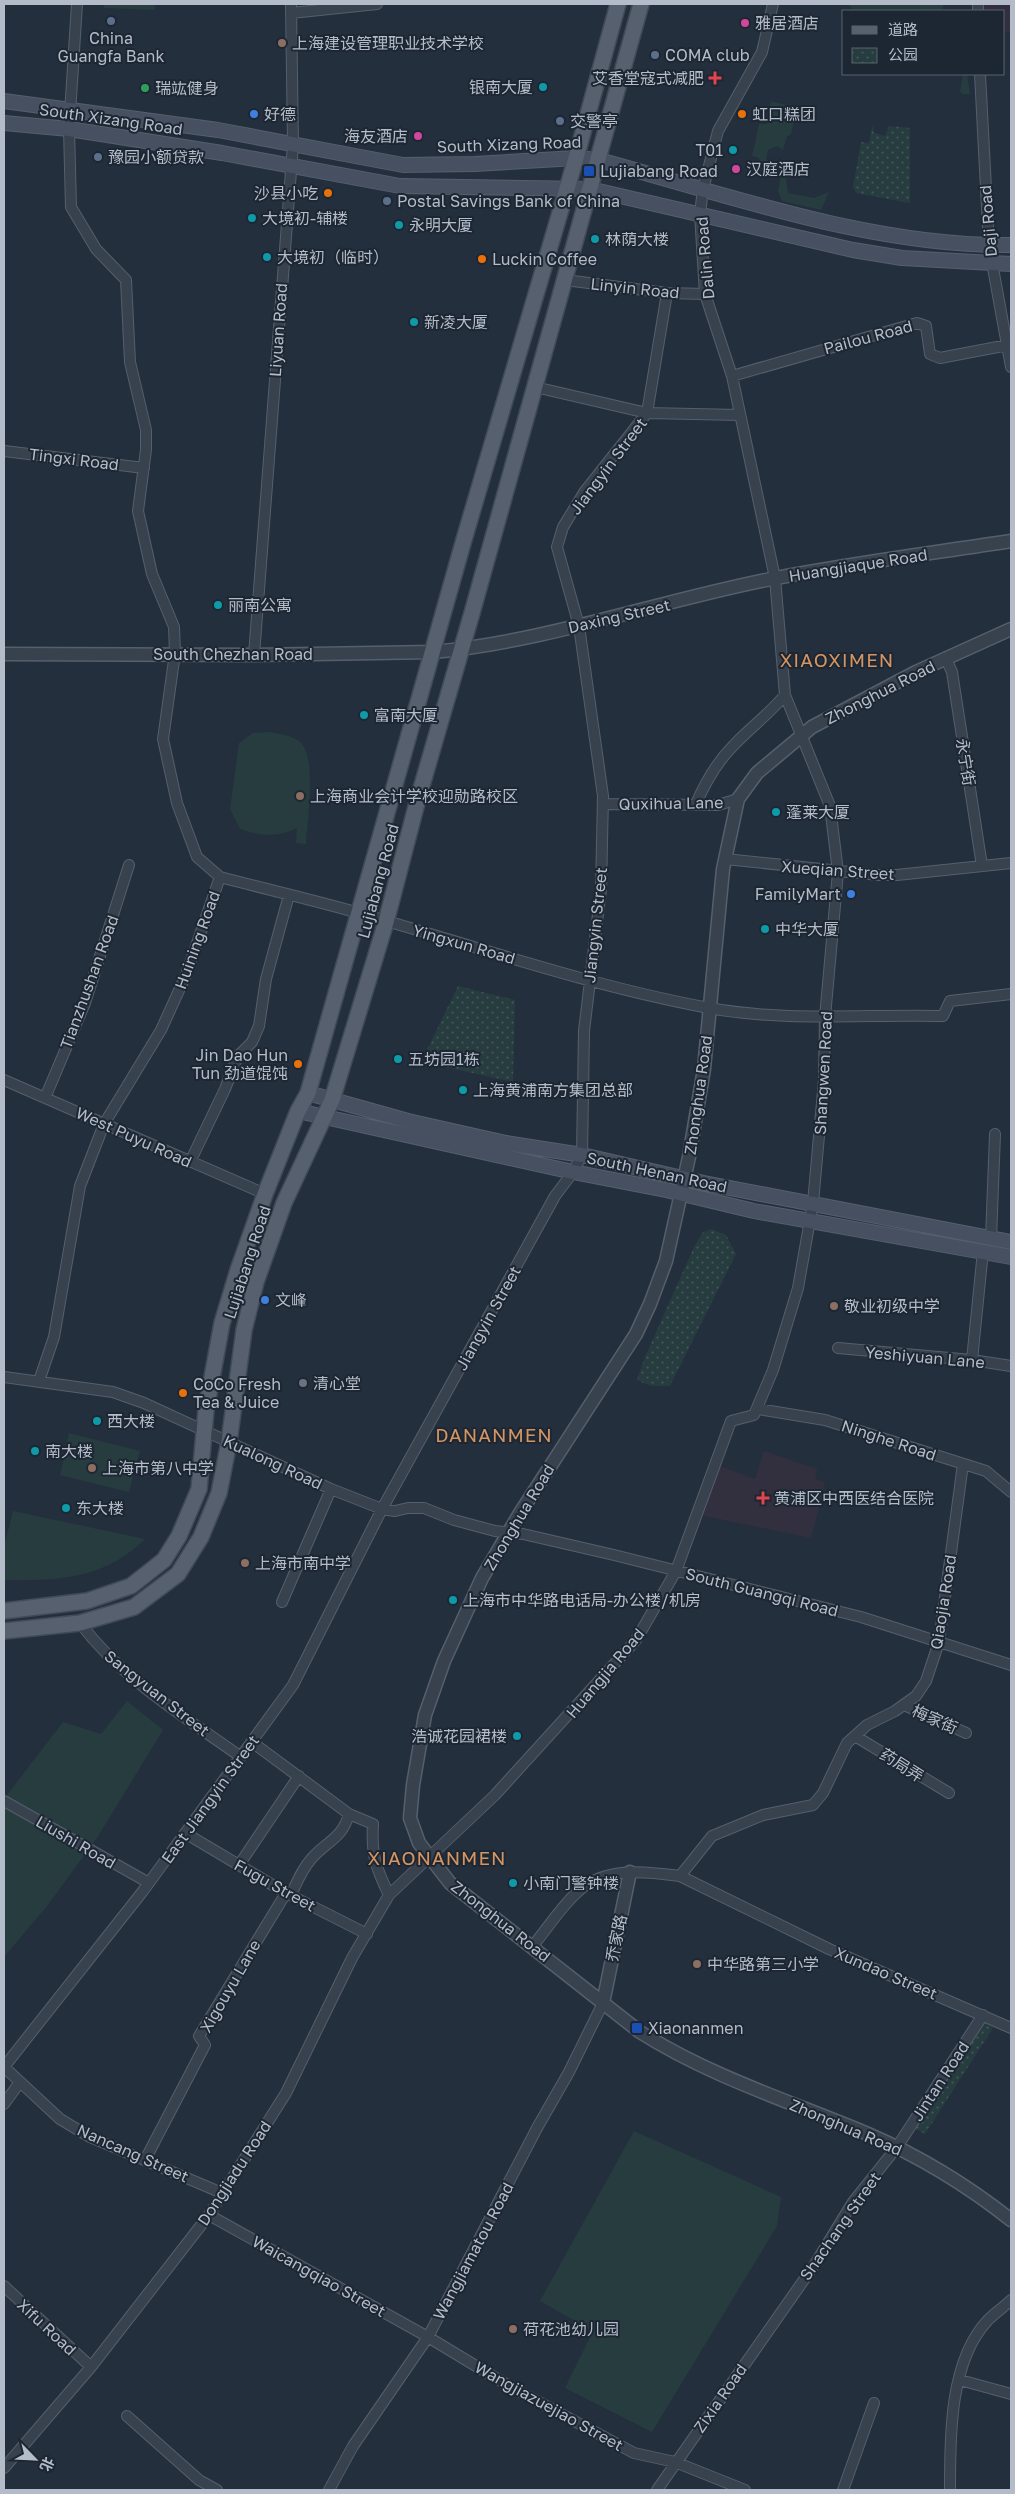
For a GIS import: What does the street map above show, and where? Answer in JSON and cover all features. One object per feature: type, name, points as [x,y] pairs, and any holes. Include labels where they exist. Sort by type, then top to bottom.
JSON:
[{"type":"main road","name":"Lujiabang Road","points":[[4,1611],[87,1601],[131,1586],[164,1560],[179,1536],[199,1489],[204,1429],[222,1324],[264,1194],[298,1111],[308,1093],[432,652],[576,158],[618,4]]},
{"type":"main road","name":"Lujiabang Road","points":[[4,1631],[80,1623],[134,1607],[178,1574],[200,1537],[219,1493],[229,1442],[244,1330],[256,1282],[284,1203],[332,1100],[386,922],[414,812],[462,650],[641,4]]},
{"type":"main road","name":"South Xizang Road","points":[[4,101],[218,130],[403,165],[475,164],[576,158],[599,160],[812,218],[900,237],[988,246],[1011,245]]},
{"type":"main road","name":"South Xizang Road","points":[[4,123],[69,129],[222,153],[400,186],[452,188],[567,187],[590,189],[854,250],[902,258],[1011,264]]},
{"type":"main road","name":"South Henan Road","points":[[308,1093],[408,1121],[506,1143],[582,1155],[685,1179],[814,1202],[1011,1242]]},
{"type":"main road","name":"South Henan Road","points":[[298,1111],[573,1172],[681,1193],[754,1211],[1011,1257]]},
{"type":"street","name":"Huining Road","points":[[39,1381],[54,1337],[80,1186],[104,1124],[161,1030],[186,975],[220,877],[197,857],[178,803],[163,739],[175,654],[174,627],[152,574],[138,511],[144,468],[146,430],[130,362],[126,280],[96,249],[71,207],[69,129],[77,4]]},
{"type":"street","points":[[291,9],[378,4]]},
{"type":"street","name":"Dalin Road","points":[[773,4],[762,52],[718,131],[703,188],[700,214],[705,294],[732,376],[775,578]]},
{"type":"street","name":"Liyuan Road","points":[[254,655],[293,144],[291,9]]},
{"type":"street","name":"Daji Road","points":[[980,75],[988,246],[1011,367]]},
{"type":"street","name":"Linyin Road","points":[[565,280],[667,292],[705,294]]},
{"type":"street","name":"Jiangyin Street","points":[[382,1509],[556,1196],[573,1172],[582,1155],[582,1056],[589,980],[602,889],[603,804],[579,626],[556,547],[563,527],[585,490],[647,413],[667,292]]},
{"type":"street","name":"Pailou Road","points":[[732,376],[917,323],[926,326],[930,354],[940,358],[1008,345]]},
{"type":"street","points":[[535,387],[647,413],[740,415]]},
{"type":"street","name":"Tingxi Road","points":[[4,450],[144,468]]},
{"type":"street","name":"Huangjiaque Road","points":[[800,735],[785,695],[775,578],[1011,541]]},
{"type":"street","name":"Daxing Street","points":[[462,650],[579,626],[775,578]]},
{"type":"street","name":"Zhonghua Road","points":[[1011,629],[916,672],[800,735],[757,773],[738,799],[725,859],[704,1069],[685,1179],[666,1261],[650,1304],[636,1334],[509,1532],[482,1578],[444,1661],[425,1715],[413,1785],[410,1818],[418,1844],[450,1882],[603,2003],[664,2047],[771,2096],[897,2147],[979,2195],[1011,2220]]},
{"type":"street","name":"South Chezhan Road","points":[[4,654],[254,655],[462,650]]},
{"type":"street","name":"永宁街","points":[[946,659],[952,672],[982,866]]},
{"type":"street","points":[[696,804],[703,788],[732,746],[770,713],[785,695]]},
{"type":"street","name":"Shangwen Road","points":[[758,1409],[773,1370],[798,1288],[814,1202],[824,1080],[825,1017],[838,872],[830,806],[800,735]]},
{"type":"street","name":"Quxihua Lane","points":[[603,804],[718,804],[738,799]]},
{"type":"street","name":"Xueqian Street","points":[[725,859],[838,872],[897,875],[1011,863]]},
{"type":"street","name":"Tianzhushan Road","points":[[45,1098],[85,1003],[129,865]]},
{"type":"street","name":"Yingxun Road","points":[[220,877],[359,913],[589,980],[710,1008],[825,1017],[871,1014],[943,1016],[950,1001],[1011,994]]},
{"type":"street","points":[[190,1162],[225,1089],[238,1056],[252,1042],[259,1026],[266,979],[289,895]]},
{"type":"street","name":"West Puyu Road","points":[[4,1080],[264,1194]]},
{"type":"street","points":[[991,1239],[996,1134]]},
{"type":"street","points":[[972,1360],[983,1251]]},
{"type":"street","name":"Yeshiyuan Lane","points":[[838,1348],[972,1360],[1011,1366]]},
{"type":"street","name":"Kualong Road","points":[[4,1378],[113,1392],[204,1429],[331,1489],[382,1509],[394,1511],[408,1508],[424,1508],[454,1520],[495,1531],[509,1532]]},
{"type":"street","name":"Ninghe Road","points":[[758,1409],[825,1420],[986,1471],[1011,1492]]},
{"type":"street","name":"Huangjia Road","points":[[430,1858],[495,1795],[636,1640],[676,1571],[731,1421],[754,1415],[758,1409]]},
{"type":"street","name":"Qiaojia Road","points":[[680,1876],[712,1836],[763,1816],[813,1805],[823,1794],[847,1743],[867,1726],[916,1696],[926,1681],[939,1642],[963,1464]]},
{"type":"street","points":[[282,1602],[331,1489]]},
{"type":"street","name":"East Jiangyin Street","points":[[4,2067],[149,1883],[293,1685],[382,1509]]},
{"type":"street","name":"South Guangqi Road","points":[[509,1532],[861,1617],[1011,1665]]},
{"type":"street","name":"Sangyuan Street","points":[[80,1623],[97,1646],[129,1674],[240,1758]]},
{"type":"street","name":"梅家街","points":[[904,1705],[966,1733]]},
{"type":"street","name":"药局弄","points":[[855,1736],[949,1793]]},
{"type":"street","points":[[252,1742],[349,1814],[373,1824],[372,1846],[375,1866],[389,1895]]},
{"type":"street","points":[[240,1865],[299,1776]]},
{"type":"street","name":"Liushi Road","points":[[4,1801],[149,1883]]},
{"type":"street","name":"Xigouyu Lane","points":[[145,2160],[205,2045],[199,2036],[301,1872],[313,1856],[345,1828],[349,1814]]},
{"type":"street","name":"Fugu Street","points":[[185,1833],[288,1894],[367,1934]]},
{"type":"street","name":"Dongjiadu Road","points":[[4,2468],[91,2367],[209,2215],[286,2093],[352,1958],[389,1895],[396,1886],[430,1858]]},
{"type":"street","points":[[532,1947],[586,1885],[613,1874],[630,1872],[680,1876]]},
{"type":"street","name":"乔家路","points":[[603,2003],[630,1872]]},
{"type":"street","name":"Xundao Street","points":[[680,1876],[829,1949],[1011,2028]]},
{"type":"street","name":"Wangjiamatou Road","points":[[329,2490],[352,2446],[428,2337],[537,2128],[569,2072],[603,2003]]},
{"type":"street","name":"Jintan Road","points":[[897,2147],[983,2015]]},
{"type":"street","name":"Nancang Street","points":[[4,2067],[60,2119],[90,2137],[222,2193]]},
{"type":"street","points":[[4,2104],[20,2082]]},
{"type":"street","name":"Shachang Street","points":[[785,2307],[853,2202],[897,2147]]},
{"type":"street","name":"Waicangqiao Street","points":[[209,2215],[428,2337]]},
{"type":"street","name":"Xifu Road","points":[[4,2286],[91,2367]]},
{"type":"street","points":[[950,2490],[951,2424],[960,2380],[970,2348],[987,2321],[1011,2300]]},
{"type":"street","name":"Zixia Road","points":[[657,2490],[785,2307]]},
{"type":"street","name":"Wangjiazuejiao Street","points":[[428,2337],[508,2386],[634,2453],[675,2462],[745,2490]]},
{"type":"street","points":[[960,2380],[1011,2394]]},
{"type":"street","points":[[843,2490],[874,2403]]},
{"type":"street","points":[[127,2416],[199,2480],[217,2490]]},
{"type":"shaded area","points":[[983,4],[1011,4],[1011,32],[1005,32],[1005,10],[983,10]]},
{"type":"shaded area","name":"黄浦区中西医结合医院","points":[[764,1451],[817,1469],[815,1479],[825,1482],[811,1538],[700,1515],[717,1465],[755,1479]]},
{"type":"green space","points":[[104,4],[155,4],[155,10],[104,8]]},
{"type":"green space","points":[[849,4],[943,4],[943,10],[852,10]]},
{"type":"green space","points":[[963,75],[967,75],[970,94],[960,92]]},
{"type":"green space","points":[[771,101],[790,106],[788,119],[794,121],[791,134],[787,136],[783,150],[777,146],[768,150],[766,159],[774,167],[768,169],[776,171],[782,168],[785,172],[788,193],[814,198],[829,192],[821,210],[782,201],[778,191],[781,175],[763,170],[759,158],[752,156],[759,124],[767,124]]},
{"type":"green space","points":[[873,124],[874,133],[885,136],[889,126],[910,128],[910,203],[856,193],[853,187],[861,142],[869,143]]},
{"type":"green space","points":[[269,732],[296,739],[305,749],[310,774],[306,844],[296,843],[297,828],[275,835],[240,829],[230,809],[239,743],[253,733]]},
{"type":"green space","points":[[458,986],[515,1000],[513,1082],[432,1064],[427,1050]]},
{"type":"green space","points":[[711,1229],[726,1235],[736,1254],[670,1386],[651,1386],[637,1380],[645,1357],[694,1247],[702,1233]]},
{"type":"green space","points":[[69,1433],[140,1451],[129,1492],[60,1475]]},
{"type":"green space","points":[[13,1511],[145,1539],[130,1552],[114,1562],[80,1575],[43,1580],[4,1580],[4,1546]]},
{"type":"green space","points":[[127,1701],[163,1730],[97,1838],[47,1906],[4,1957],[4,1799],[63,1722],[101,1734]]},
{"type":"green space","points":[[984,2022],[993,2028],[925,2134],[914,2128]]},
{"type":"green space","points":[[634,2131],[781,2197],[777,2226],[652,2432],[565,2388],[593,2331],[540,2301]]},
{"type":"place","name":"China Guangfa Bank","points":[[111,21]]},
{"type":"place","name":"雅居酒店","points":[[745,23]]},
{"type":"place","name":"上海建设管理职业技术学校","points":[[282,43]]},
{"type":"place","name":"COMA club","points":[[655,55]]},
{"type":"place","name":"艾香堂寇式减肥","points":[[715,78]]},
{"type":"place","name":"银南大厦","points":[[543,87]]},
{"type":"place","name":"瑞竑健身","points":[[145,88]]},
{"type":"place","name":"好德","points":[[254,114]]},
{"type":"place","name":"虹口糕团","points":[[742,114]]},
{"type":"place","name":"交警亭","points":[[560,121]]},
{"type":"place","name":"海友酒店","points":[[418,136]]},
{"type":"place","name":"T01","points":[[733,150]]},
{"type":"place","name":"豫园小额贷款","points":[[98,157]]},
{"type":"place","name":"汉庭酒店","points":[[736,169]]},
{"type":"place","name":"Lujiabang Road","points":[[589,171]]},
{"type":"place","name":"沙县小吃","points":[[328,193]]},
{"type":"place","name":"Postal Savings Bank of China","points":[[387,201]]},
{"type":"place","name":"大境初-辅楼","points":[[252,218]]},
{"type":"place","name":"永明大厦","points":[[399,225]]},
{"type":"place","name":"林荫大楼","points":[[595,239]]},
{"type":"place","name":"大境初（临时）","points":[[267,257]]},
{"type":"place","name":"Luckin Coffee","points":[[482,259]]},
{"type":"place","name":"新凌大厦","points":[[414,322]]},
{"type":"place","name":"丽南公寓","points":[[218,605]]},
{"type":"place","name":"富南大厦","points":[[364,715]]},
{"type":"place","name":"上海商业会计学校迎勋路校区","points":[[300,796]]},
{"type":"place","name":"蓬莱大厦","points":[[776,812]]},
{"type":"place","name":"FamilyMart","points":[[851,894]]},
{"type":"place","name":"中华大厦","points":[[765,929]]},
{"type":"place","name":"五坊园1栋","points":[[398,1059]]},
{"type":"place","name":"Jin Dao Hun Tun 劲道馄饨","points":[[298,1064]]},
{"type":"place","name":"上海黄浦南方集团总部","points":[[463,1090]]},
{"type":"place","name":"文峰","points":[[265,1300]]},
{"type":"place","name":"敬业初级中学","points":[[834,1306]]},
{"type":"place","name":"清心堂","points":[[303,1383]]},
{"type":"place","name":"CoCo Fresh Tea & Juice","points":[[183,1393]]},
{"type":"place","name":"西大楼","points":[[97,1421]]},
{"type":"place","name":"南大楼","points":[[35,1451]]},
{"type":"place","name":"上海市第八中学","points":[[92,1468]]},
{"type":"place","name":"黄浦区中西医结合医院","points":[[763,1498]]},
{"type":"place","name":"东大楼","points":[[66,1508]]},
{"type":"place","name":"上海市南中学","points":[[245,1563]]},
{"type":"place","name":"上海市中华路电话局-办公楼/机房","points":[[453,1600]]},
{"type":"place","name":"浩诚花园裙楼","points":[[517,1736]]},
{"type":"place","name":"小南门警钟楼","points":[[513,1883]]},
{"type":"place","name":"中华路第三小学","points":[[697,1964]]},
{"type":"place","name":"Xiaonanmen","points":[[637,2028]]},
{"type":"place","name":"荷花池幼儿园","points":[[513,2329]]},
{"type":"district","name":"XIAOXIMEN","points":[[837,660]]},
{"type":"district","name":"DANANMEN","points":[[494,1435]]},
{"type":"district","name":"XIAONANMEN","points":[[437,1858]]}]
